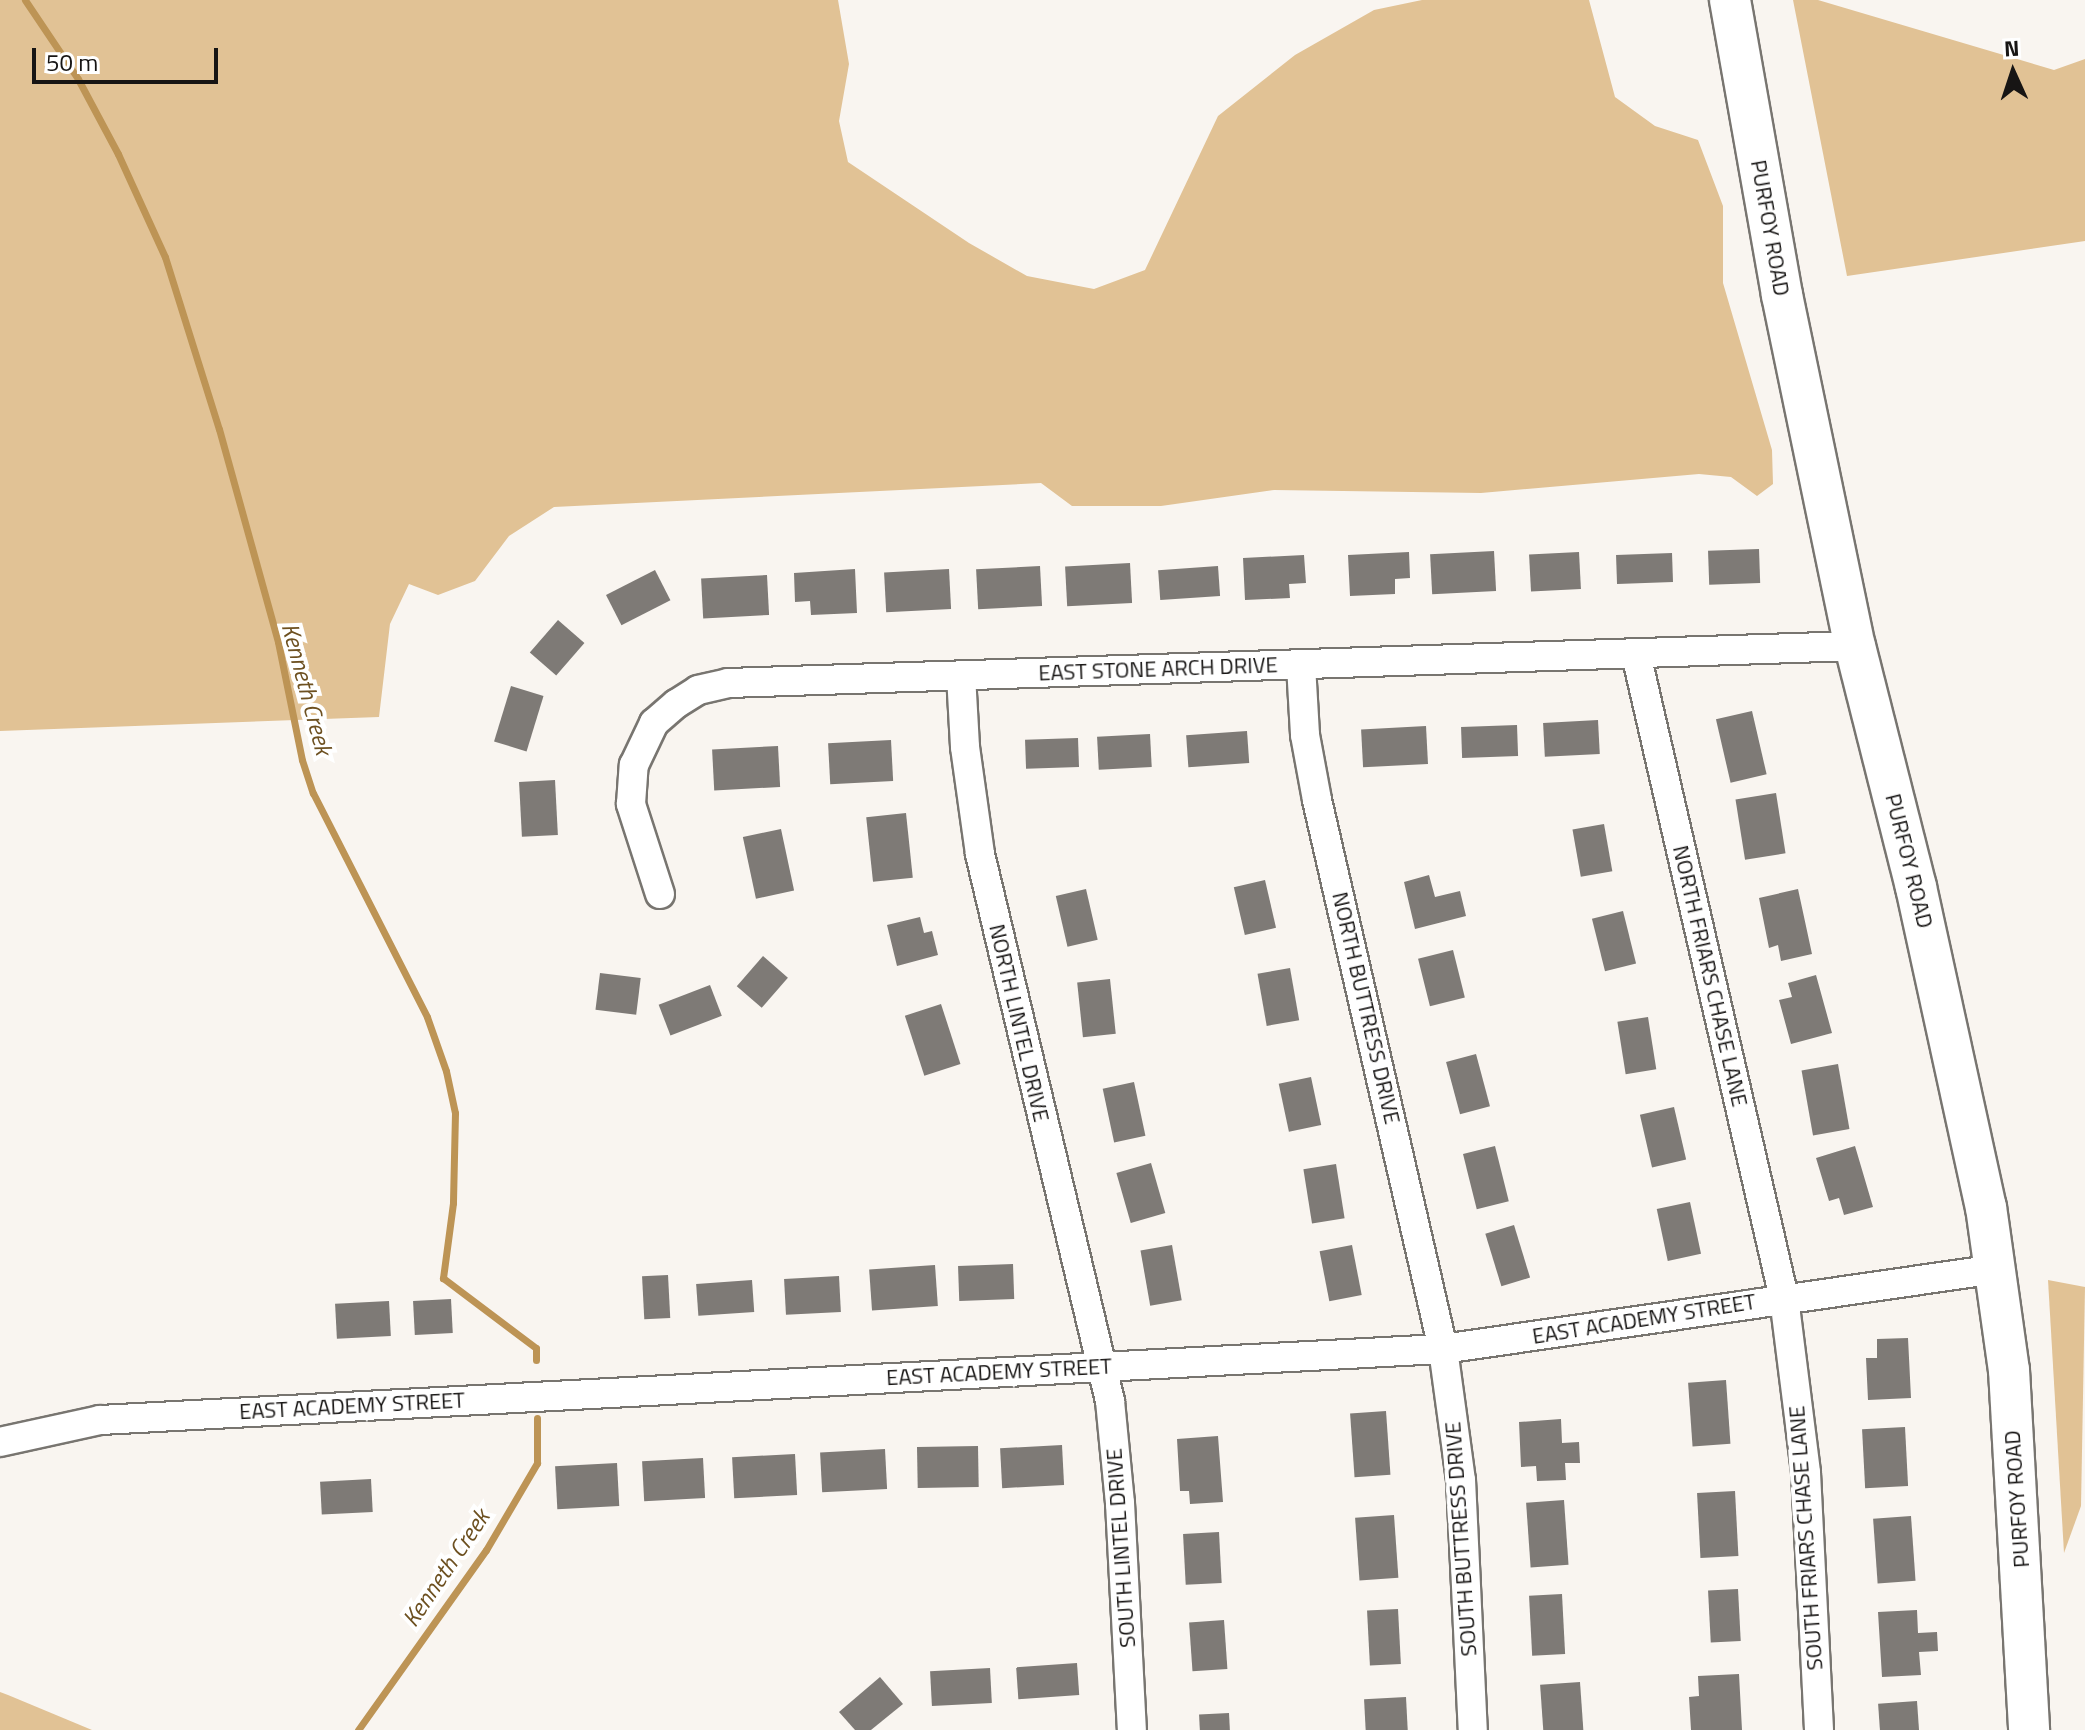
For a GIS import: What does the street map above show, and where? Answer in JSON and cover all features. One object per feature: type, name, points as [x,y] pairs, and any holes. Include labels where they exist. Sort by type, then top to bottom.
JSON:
[{"type":"street","name":"PURFOY ROAD","points":[[1730,0],[1782,295],[1855,646],[1916,887],[1986,1207],[2010,1384],[2029,1730]]},
{"type":"street","name":"EAST STONE ARCH DRIVE","points":[[660,894],[631,804],[631,784],[654,723],[698,690],[728,683],[1855,646]]},
{"type":"street","name":"NORTH FRIARS CHASE LANE","points":[[1636,654],[1784,1298]]},
{"type":"street","name":"NORTH BUTTRESS DRIVE","points":[[1301,665],[1305,735],[1317,800],[1443,1349]]},
{"type":"street","name":"NORTH LINTEL DRIVE","points":[[961,675],[965,747],[980,854],[1102,1367]]},
{"type":"street","name":"EAST ACADEMY STREET","points":[[0,1442],[100,1420],[1443,1349],[1996,1269]]},
{"type":"street","name":"SOUTH FRIARS CHASE LANE","points":[[1784,1298],[1806,1473],[1819,1730]]},
{"type":"street","name":"SOUTH BUTTRESS DRIVE","points":[[1443,1349],[1461,1480],[1473,1730]]},
{"type":"street","name":"SOUTH LINTEL DRIVE","points":[[1102,1367],[1110,1401],[1120,1503],[1132,1730]]},
{"type":"shaded area","points":[[0,0],[838,0],[849,64],[839,121],[848,162],[969,243],[1027,276],[1094,289],[1145,270],[1218,116],[1295,55],[1374,10],[1422,0],[1589,0],[1615,97],[1655,126],[1698,140],[1723,206],[1723,283],[1772,450],[1773,484],[1757,496],[1731,477],[1699,474],[1481,493],[1274,490],[1161,506],[1072,506],[1041,483],[554,507],[509,536],[475,581],[438,595],[409,584],[390,624],[379,717],[0,731]]},
{"type":"shaded area","points":[[1793,0],[1818,0],[2054,70],[2085,59],[2085,241],[1847,276]]},
{"type":"shaded area","points":[[2048,1280],[2085,1287],[2081,1506],[2064,1553]]},
{"type":"shaded area","points":[[0,1692],[8,1695],[92,1730],[0,1730]]},
{"type":"building","points":[[1759,549],[1760,583],[1709,585],[1708,551]]},
{"type":"building","points":[[1494,551],[1496,591],[1432,594],[1430,554]]},
{"type":"building","points":[[1409,552],[1410,578],[1395,579],[1395,594],[1350,596],[1348,555]]},
{"type":"building","points":[[1579,552],[1581,589],[1531,592],[1529,555]]},
{"type":"building","points":[[1672,553],[1673,582],[1617,584],[1616,555]]},
{"type":"building","points":[[1304,555],[1306,583],[1289,584],[1290,598],[1245,600],[1243,558]]},
{"type":"building","points":[[1130,563],[1132,603],[1067,606],[1065,566]]},
{"type":"building","points":[[1040,566],[1042,606],[978,609],[976,569]]},
{"type":"building","points":[[1218,566],[1220,596],[1160,600],[1158,570]]},
{"type":"building","points":[[855,569],[857,613],[811,615],[810,601],[795,602],[794,573]]},
{"type":"building","points":[[949,569],[951,609],[886,612],[884,572]]},
{"type":"building","points":[[655,570],[670,600],[621,625],[606,595]]},
{"type":"building","points":[[767,575],[769,615],[703,618],[701,578]]},
{"type":"building","points":[[558,620],[584,643],[556,675],[530,652]]},
{"type":"building","points":[[511,686],[544,696],[527,751],[494,741]]},
{"type":"building","points":[[1752,711],[1767,774],[1731,783],[1716,719]]},
{"type":"building","points":[[1598,720],[1600,754],[1545,757],[1543,723]]},
{"type":"building","points":[[1517,725],[1518,756],[1462,758],[1461,727]]},
{"type":"building","points":[[1426,726],[1428,764],[1363,767],[1361,729]]},
{"type":"building","points":[[1247,731],[1249,763],[1188,767],[1186,735]]},
{"type":"building","points":[[1150,734],[1152,767],[1099,770],[1097,737]]},
{"type":"building","points":[[1078,738],[1079,767],[1026,769],[1025,740]]},
{"type":"building","points":[[891,740],[893,781],[830,784],[828,743]]},
{"type":"building","points":[[778,746],[780,787],[714,790],[712,749]]},
{"type":"building","points":[[555,780],[558,835],[522,837],[519,782]]},
{"type":"building","points":[[1776,793],[1786,853],[1745,860],[1736,799]]},
{"type":"building","points":[[906,813],[913,878],[873,882],[866,817]]},
{"type":"building","points":[[1604,824],[1612,871],[1581,877],[1572,830]]},
{"type":"building","points":[[781,829],[794,891],[756,899],[743,837]]},
{"type":"building","points":[[1429,875],[1435,897],[1460,891],[1466,916],[1415,929],[1404,882]]},
{"type":"building","points":[[1265,880],[1276,928],[1245,935],[1234,887]]},
{"type":"building","points":[[1086,889],[1098,940],[1067,947],[1056,896]]},
{"type":"building","points":[[1798,889],[1812,954],[1781,961],[1778,945],[1769,948],[1759,898]]},
{"type":"building","points":[[1623,911],[1636,963],[1605,971],[1592,919]]},
{"type":"building","points":[[920,917],[924,933],[932,931],[938,955],[897,966],[887,925]]},
{"type":"building","points":[[1453,950],[1465,998],[1430,1006],[1418,959]]},
{"type":"building","points":[[763,956],[788,978],[762,1008],[737,986]]},
{"type":"building","points":[[1290,968],[1299,1020],[1267,1026],[1258,974]]},
{"type":"building","points":[[600,973],[641,978],[636,1015],[595,1010]]},
{"type":"building","points":[[1816,975],[1832,1033],[1791,1044],[1779,1000],[1792,997],[1788,983]]},
{"type":"building","points":[[1110,979],[1116,1034],[1083,1037],[1077,982]]},
{"type":"building","points":[[710,985],[722,1016],[670,1036],[659,1005]]},
{"type":"building","points":[[941,1004],[960,1064],[924,1076],[905,1016]]},
{"type":"building","points":[[1648,1017],[1656,1069],[1626,1074],[1617,1022]]},
{"type":"building","points":[[1476,1054],[1490,1106],[1460,1114],[1446,1062]]},
{"type":"building","points":[[1838,1064],[1849,1129],[1813,1135],[1802,1070]]},
{"type":"building","points":[[1311,1077],[1321,1125],[1289,1132],[1279,1084]]},
{"type":"building","points":[[1134,1082],[1145,1136],[1114,1142],[1103,1089]]},
{"type":"building","points":[[1674,1107],[1686,1160],[1652,1167],[1640,1115]]},
{"type":"building","points":[[1495,1146],[1509,1201],[1477,1209],[1463,1154]]},
{"type":"building","points":[[1855,1146],[1873,1207],[1844,1215],[1839,1198],[1829,1201],[1816,1158]]},
{"type":"building","points":[[1151,1163],[1165,1213],[1131,1223],[1116,1173]]},
{"type":"building","points":[[1336,1164],[1345,1218],[1312,1223],[1303,1169]]},
{"type":"building","points":[[1690,1202],[1701,1254],[1668,1261],[1657,1209]]},
{"type":"building","points":[[1514,1225],[1530,1278],[1501,1286],[1485,1234]]},
{"type":"building","points":[[1172,1245],[1182,1300],[1150,1306],[1140,1251]]},
{"type":"building","points":[[1352,1245],[1362,1295],[1329,1301],[1320,1251]]},
{"type":"building","points":[[1013,1264],[1014,1299],[959,1301],[958,1266]]},
{"type":"building","points":[[935,1265],[938,1306],[872,1311],[869,1270]]},
{"type":"building","points":[[668,1275],[670,1318],[644,1319],[642,1276]]},
{"type":"building","points":[[839,1276],[841,1312],[786,1315],[784,1279]]},
{"type":"building","points":[[752,1280],[754,1312],[698,1316],[696,1284]]},
{"type":"building","points":[[451,1299],[453,1333],[415,1335],[413,1301]]},
{"type":"building","points":[[389,1301],[391,1336],[337,1339],[335,1304]]},
{"type":"building","points":[[1908,1338],[1911,1398],[1868,1400],[1866,1358],[1877,1358],[1877,1339]]},
{"type":"building","points":[[1726,1380],[1730,1444],[1693,1446],[1688,1383]]},
{"type":"building","points":[[1386,1411],[1390,1475],[1355,1477],[1350,1414]]},
{"type":"building","points":[[1561,1419],[1562,1443],[1579,1442],[1580,1463],[1565,1463],[1566,1480],[1537,1481],[1536,1466],[1521,1467],[1519,1422]]},
{"type":"building","points":[[1905,1427],[1908,1486],[1865,1488],[1862,1429]]},
{"type":"building","points":[[1218,1436],[1223,1502],[1190,1504],[1189,1491],[1180,1491],[1177,1439]]},
{"type":"building","points":[[1062,1445],[1064,1485],[1002,1488],[1000,1448]]},
{"type":"building","points":[[978,1446],[979,1487],[918,1488],[917,1447]]},
{"type":"building","points":[[885,1449],[887,1489],[822,1492],[820,1452]]},
{"type":"building","points":[[795,1454],[797,1495],[734,1498],[732,1457]]},
{"type":"building","points":[[703,1458],[705,1498],[644,1501],[642,1461]]},
{"type":"building","points":[[617,1463],[619,1506],[557,1509],[555,1466]]},
{"type":"building","points":[[371,1479],[373,1512],[322,1515],[320,1482]]},
{"type":"building","points":[[1735,1491],[1738,1556],[1700,1558],[1697,1493]]},
{"type":"building","points":[[1564,1500],[1569,1565],[1531,1567],[1526,1503]]},
{"type":"building","points":[[1394,1515],[1398,1578],[1359,1581],[1355,1518]]},
{"type":"building","points":[[1911,1516],[1916,1581],[1878,1583],[1873,1519]]},
{"type":"building","points":[[1219,1532],[1222,1583],[1186,1585],[1183,1534]]},
{"type":"building","points":[[1738,1589],[1741,1641],[1711,1642],[1708,1591]]},
{"type":"building","points":[[1562,1594],[1565,1654],[1532,1656],[1529,1596]]},
{"type":"building","points":[[1398,1609],[1401,1664],[1370,1666],[1367,1611]]},
{"type":"building","points":[[1917,1610],[1918,1633],[1937,1632],[1938,1651],[1919,1652],[1921,1675],[1882,1677],[1878,1612]]},
{"type":"building","points":[[1224,1620],[1227,1669],[1193,1671],[1189,1622]]},
{"type":"building","points":[[1077,1663],[1079,1695],[1018,1699],[1016,1667]]},
{"type":"building","points":[[990,1668],[992,1703],[932,1706],[930,1671]]},
{"type":"building","points":[[1739,1674],[1742,1730],[1691,1730],[1689,1697],[1699,1696],[1698,1676]]},
{"type":"building","points":[[880,1677],[903,1704],[871,1730],[855,1730],[839,1712]]},
{"type":"building","points":[[1580,1682],[1583,1730],[1543,1730],[1540,1685]]},
{"type":"building","points":[[1406,1697],[1408,1730],[1366,1730],[1364,1699]]},
{"type":"building","points":[[1917,1701],[1919,1730],[1880,1730],[1878,1704]]},
{"type":"building","points":[[1229,1713],[1230,1730],[1200,1730],[1199,1715]]},
{"type":"waterway","name":"Kenneth Creek","points":[[25,0],[78,79],[118,154],[165,257],[219,429],[278,642],[302,760],[313,793],[427,1017],[446,1071],[455,1113],[453,1203],[443,1278],[536,1348],[536,1360]]},
{"type":"waterway","name":"Kenneth Creek","points":[[358,1730],[486,1550],[537,1463],[537,1418]]}]
